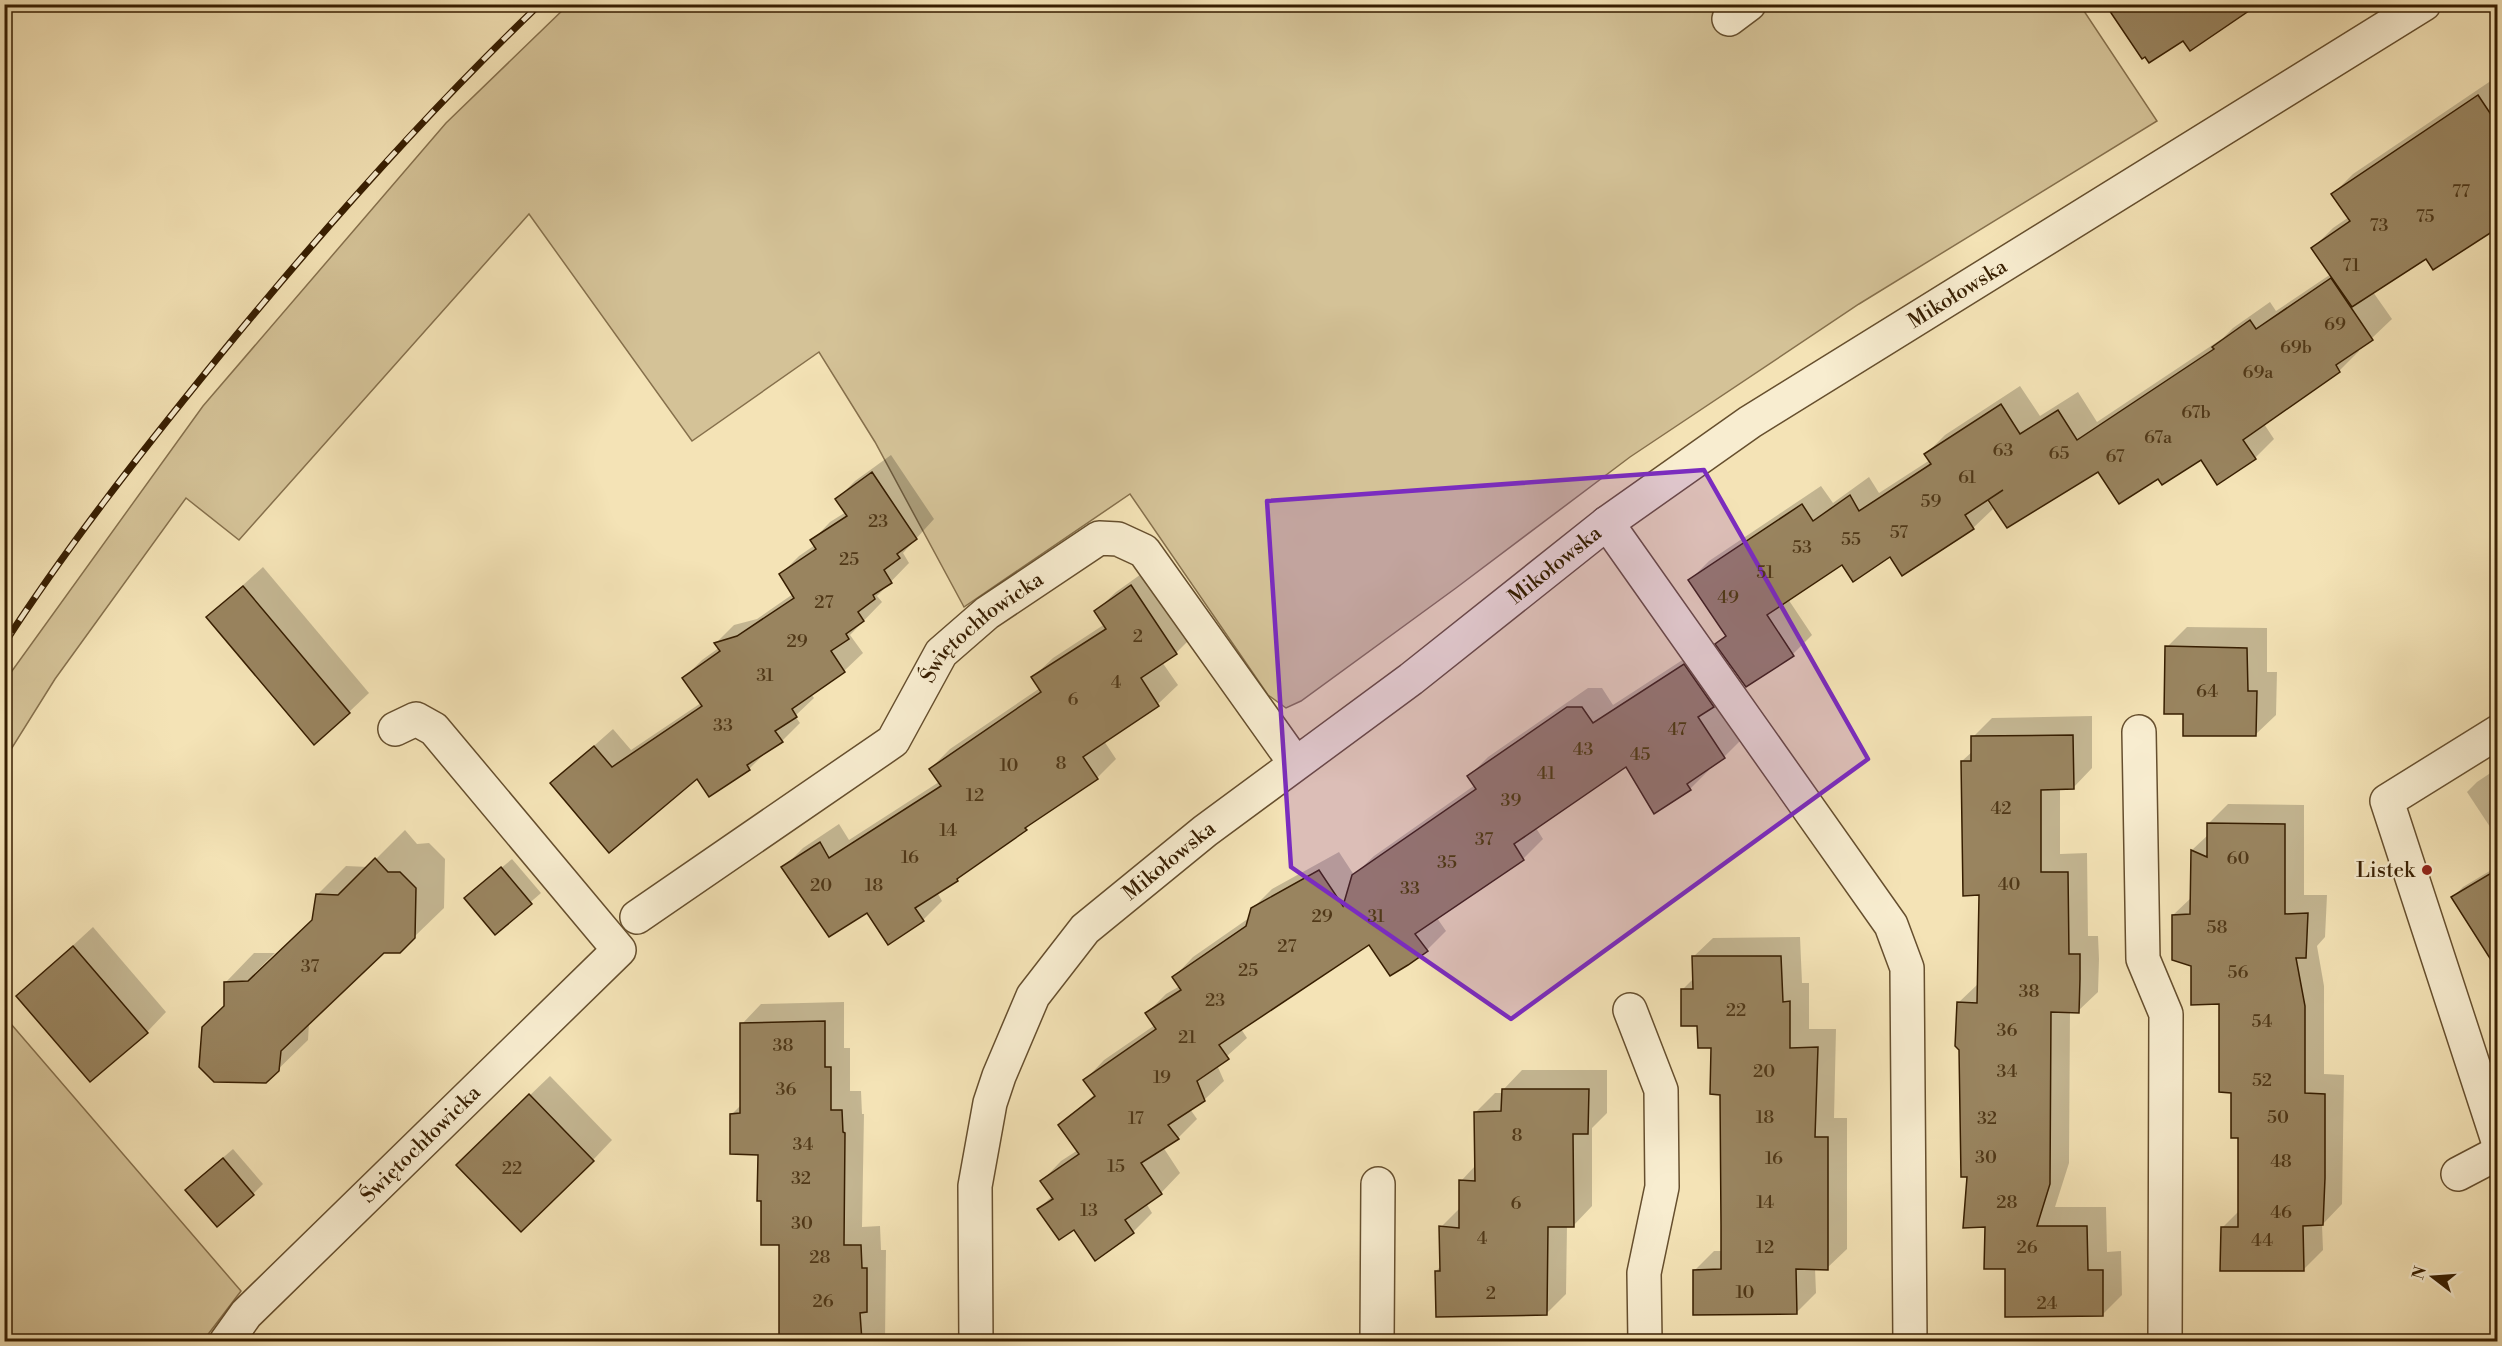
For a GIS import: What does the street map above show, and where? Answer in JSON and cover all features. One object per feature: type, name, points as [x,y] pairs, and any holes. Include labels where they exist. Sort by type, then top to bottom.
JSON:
[{"type":"street","name":"Mikołowska","points":[[976,1341],[975,1186],[984,1131],[999,1076],[1032,996],[1085,929],[1205,831],[1294,763],[1411,679],[1608,524],[1750,422],[2424,4]]},
{"type":"street","points":[[1608,524],[1891,925],[1907,968],[1910,1341]]},
{"type":"street","name":"Świętochłowicka","points":[[637,917],[893,741],[941,653],[987,613],[1099,538],[1118,539],[1144,551],[1294,763]]},
{"type":"street","name":"Świętochłowicka","points":[[226,1341],[246,1314],[619,950],[434,729],[416,718],[395,729]]},
{"type":"street","points":[[2139,732],[2143,959],[2166,1014],[2165,1341]]},
{"type":"street","points":[[2498,732],[2387,801],[2498,1141]]},
{"type":"street","points":[[1630,1010],[1661,1090],[1662,1187],[1644,1273],[1645,1341]]},
{"type":"street","points":[[2458,1174],[2498,1153]]},
{"type":"street","points":[[1377,1341],[1378,1184]]},
{"type":"highlighted area","points":[[1704,470],[1868,759],[1511,1019],[1291,867],[1267,501]]},
{"type":"shaded area","points":[[568,5],[2080,5],[2157,121],[1859,304],[1630,457],[1456,588],[1301,701],[1286,708],[1268,695],[1130,494],[964,607],[875,442],[819,352],[692,441],[529,214],[239,540],[186,498],[55,679],[5,759],[4,682],[203,406],[446,123]]},
{"type":"shaded area","points":[[5,1017],[241,1291],[203,1341],[5,1341]]},
{"type":"building","points":[[2105,4],[2259,4],[2190,51],[2183,41],[2149,63],[2145,57],[2142,59]]},
{"type":"building","points":[[2478,95],[2498,125],[2498,228],[2433,270],[2426,259],[2352,307],[2311,248],[2350,221],[2331,194]]},
{"type":"building","points":[[2331,278],[2373,340],[2336,365],[2340,372],[2243,440],[2256,459],[2217,485],[2201,460],[2162,485],[2158,479],[2119,504],[2098,472],[2007,528],[1988,500],[2003,490],[1965,515],[1974,529],[1902,576],[1890,557],[1853,582],[1842,565],[1767,615],[1794,656],[1746,687],[1715,644],[1726,636],[1688,580],[1802,504],[1813,521],[1850,495],[1859,511],[1931,464],[1924,454],[2001,404],[2020,434],[2058,410],[2077,440],[2214,349],[2212,347],[2250,320],[2256,329]]},
{"type":"building","points":[[872,472],[917,539],[897,554],[900,558],[884,570],[892,583],[873,595],[875,599],[858,612],[864,621],[846,634],[849,639],[831,651],[845,672],[792,709],[797,717],[775,731],[783,742],[747,765],[750,770],[709,797],[697,779],[609,853],[550,783],[594,746],[612,767],[702,706],[682,678],[720,651],[714,643],[737,636],[794,598],[779,574],[816,549],[810,540],[847,516],[835,499]]},
{"type":"building","points":[[1131,585],[1177,654],[1141,678],[1159,706],[1083,757],[1098,779],[1025,828],[1027,830],[957,879],[958,881],[915,908],[924,921],[888,945],[867,913],[829,937],[781,867],[820,842],[829,858],[941,786],[929,769],[1041,692],[1031,677],[1106,629],[1094,611]]},
{"type":"building","points":[[243,586],[350,713],[314,745],[206,617]]},
{"type":"building","points":[[2165,646],[2247,648],[2248,691],[2257,691],[2256,736],[2183,736],[2183,714],[2164,714]]},
{"type":"building","points":[[1684,664],[1714,707],[1698,717],[1725,758],[1687,784],[1691,790],[1654,814],[1626,767],[1514,844],[1524,860],[1415,934],[1428,951],[1408,965],[1390,976],[1369,945],[1219,1045],[1229,1059],[1197,1081],[1205,1101],[1168,1125],[1179,1139],[1141,1163],[1162,1194],[1125,1220],[1134,1233],[1095,1261],[1074,1230],[1059,1240],[1037,1209],[1053,1199],[1040,1181],[1079,1154],[1058,1125],[1095,1096],[1083,1080],[1156,1029],[1145,1013],[1181,990],[1172,977],[1246,926],[1251,908],[1319,870],[1343,906],[1352,875],[1476,789],[1467,776],[1567,707],[1582,707],[1593,723]]},
{"type":"building","points":[[2073,735],[2074,789],[2041,790],[2041,872],[2068,872],[2069,954],[2080,954],[2080,979],[2079,1013],[2051,1012],[2050,1184],[2037,1226],[2087,1226],[2088,1270],[2103,1270],[2103,1316],[2005,1317],[2005,1269],[1984,1269],[1985,1227],[1963,1228],[1967,1177],[1961,1177],[1959,1050],[1955,1046],[1957,1002],[1977,1003],[1979,895],[1963,896],[1961,761],[1971,761],[1971,736]]},
{"type":"building","points":[[2207,823],[2285,824],[2285,914],[2308,913],[2306,958],[2296,958],[2305,1006],[2305,1093],[2325,1094],[2325,1178],[2323,1225],[2303,1226],[2304,1271],[2220,1271],[2221,1227],[2238,1227],[2238,1138],[2231,1138],[2231,1093],[2219,1092],[2219,1004],[2191,1005],[2191,966],[2172,960],[2172,915],[2190,914],[2191,850],[2207,857]]},
{"type":"building","points":[[375,858],[388,872],[400,872],[416,888],[415,938],[400,953],[384,953],[281,1051],[279,1071],[266,1083],[214,1082],[199,1067],[202,1027],[224,1006],[224,982],[248,981],[312,920],[316,894],[338,895]]},
{"type":"building","points":[[501,867],[532,904],[495,935],[464,898]]},
{"type":"building","points":[[2498,869],[2498,971],[2451,897]]},
{"type":"building","points":[[73,946],[148,1033],[90,1082],[16,996]]},
{"type":"building","points":[[1692,956],[1781,956],[1783,1002],[1790,1001],[1790,1048],[1818,1047],[1815,1137],[1828,1137],[1828,1270],[1796,1269],[1797,1314],[1693,1315],[1693,1270],[1721,1269],[1721,1225],[1720,1095],[1710,1094],[1711,1048],[1698,1048],[1697,1026],[1681,1026],[1681,989],[1693,989]]},
{"type":"building","points":[[825,1021],[825,1067],[831,1067],[831,1110],[842,1110],[843,1132],[845,1133],[844,1245],[861,1245],[862,1268],[867,1268],[867,1312],[860,1313],[862,1341],[779,1341],[779,1245],[761,1245],[761,1201],[757,1201],[758,1155],[730,1154],[730,1114],[740,1113],[740,1023]]},
{"type":"building","points":[[1502,1089],[1589,1089],[1588,1134],[1573,1134],[1574,1227],[1548,1227],[1547,1315],[1436,1317],[1435,1271],[1440,1271],[1439,1226],[1459,1228],[1459,1180],[1475,1181],[1474,1112],[1501,1111]]},
{"type":"building","points":[[529,1094],[594,1161],[521,1232],[456,1165]]},
{"type":"building","points":[[223,1158],[254,1195],[217,1227],[185,1190]]},
{"type":"railway","points":[[4,644],[106,499],[254,313],[372,177],[454,89],[540,4]]},
{"type":"place","name":"Listek","points":[[2427,870]]}]
